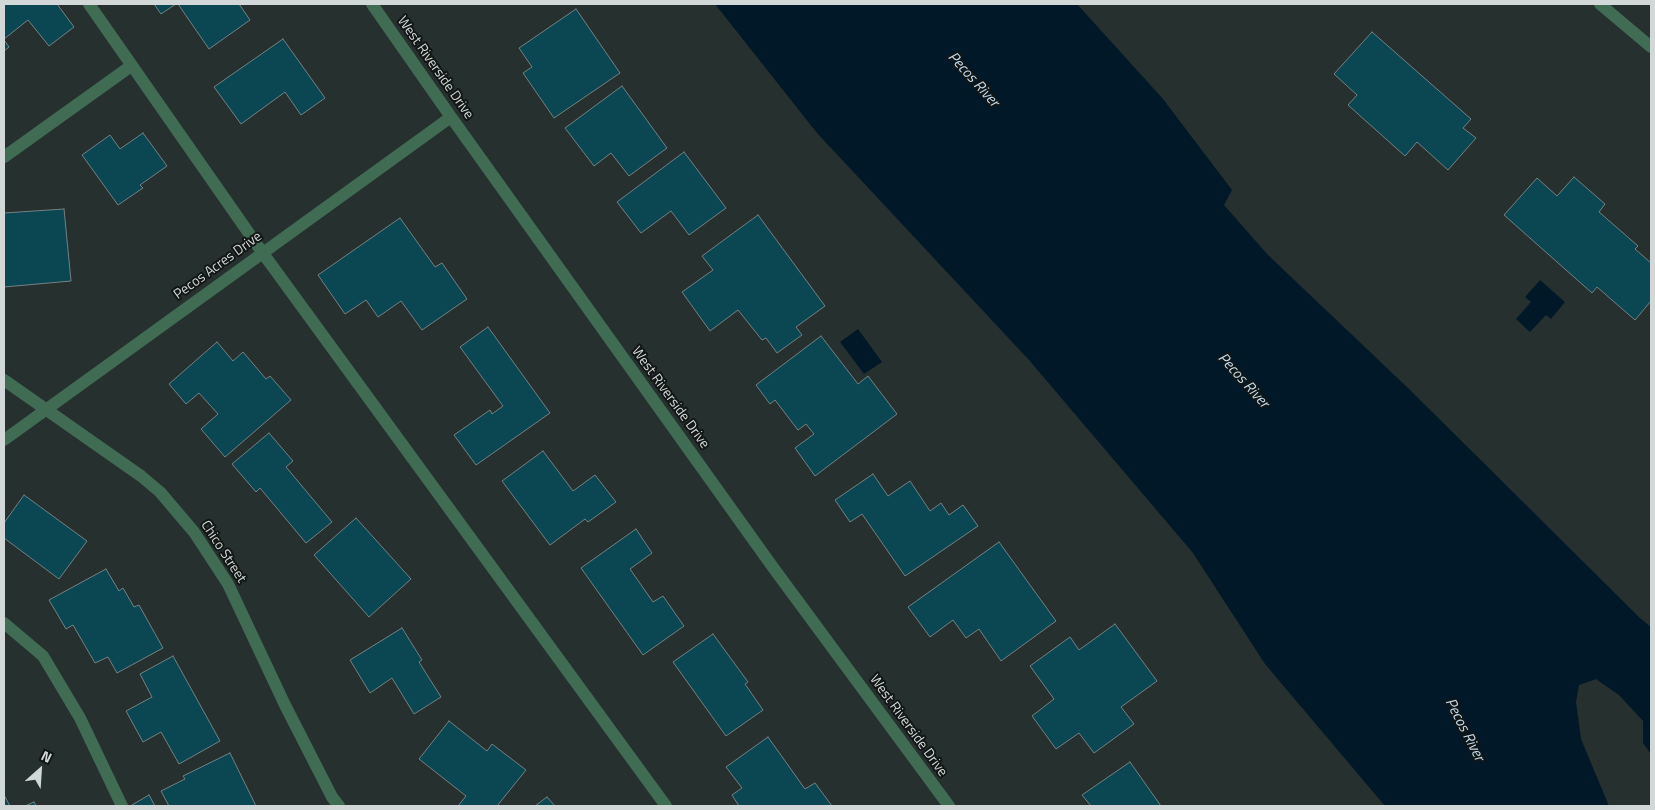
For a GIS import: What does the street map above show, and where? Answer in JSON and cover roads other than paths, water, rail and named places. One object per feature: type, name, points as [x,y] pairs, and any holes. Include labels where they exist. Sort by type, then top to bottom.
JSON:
[{"type":"street","points":[[89,4],[262,252],[666,806]]},
{"type":"street","name":"West Riverside Drive","points":[[372,4],[772,566],[948,806]]},
{"type":"street","points":[[1600,4],[1651,48]]},
{"type":"street","points":[[4,157],[131,66]]},
{"type":"street","name":"Pecos Acres Drive","points":[[4,440],[451,117]]},
{"type":"street","name":"Chico Street","points":[[4,380],[141,476],[160,492],[194,532],[228,584],[285,705],[332,797],[339,806]]},
{"type":"street","points":[[4,623],[43,656],[80,718],[122,806]]},
{"type":"water","name":"Pecos River","points":[[715,4],[1077,4],[1163,99],[1232,190],[1224,205],[1268,255],[1408,388],[1651,627],[1651,754],[1643,743],[1643,721],[1619,695],[1596,679],[1579,685],[1576,702],[1581,739],[1609,806],[1385,806],[1265,664],[1193,553],[1029,360],[817,133]]},
{"type":"water","points":[[1540,280],[1565,302],[1551,319],[1546,315],[1530,332],[1516,319],[1531,302],[1525,297]]},
{"type":"water","points":[[858,329],[882,362],[864,374],[840,342]]}]
